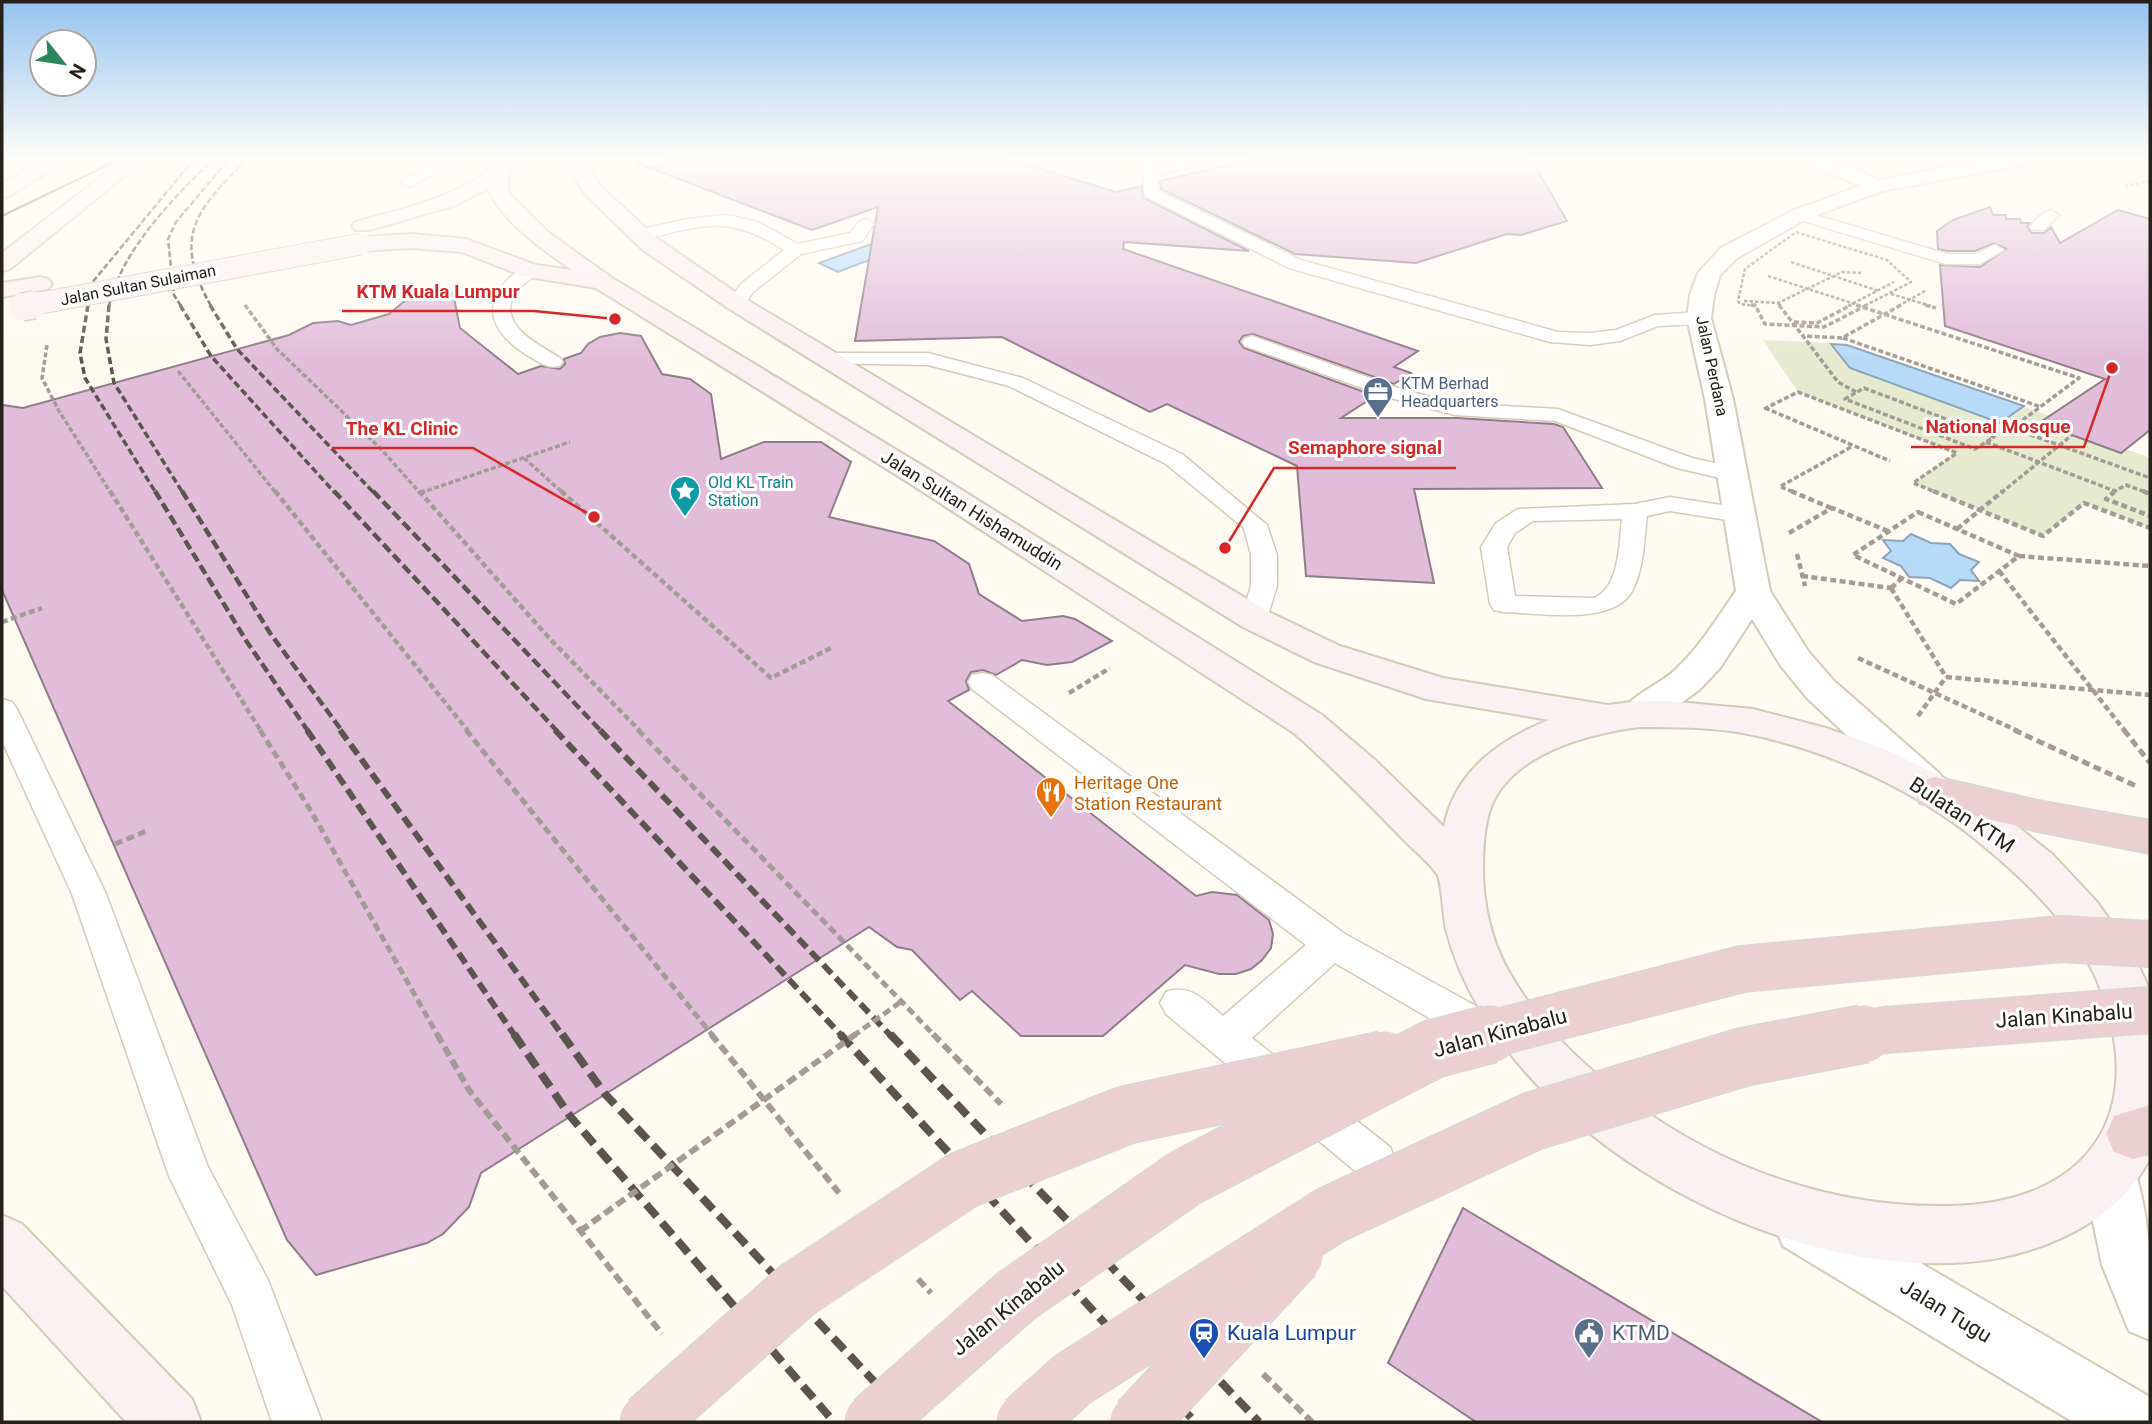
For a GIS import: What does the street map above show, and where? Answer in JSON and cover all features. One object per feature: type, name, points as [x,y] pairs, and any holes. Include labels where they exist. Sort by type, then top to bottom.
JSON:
[{"type":"highway","points":[[1934,792],[2038,816],[2150,837]]},
{"type":"highway","name":"Jalan Kinabalu","points":[[873,1422],[1016,1296],[1185,1178],[1433,1049],[1742,969],[2061,939],[2150,944]]},
{"type":"highway","name":"Jalan Kinabalu","points":[[1024,1422],[1073,1380],[1331,1215],[1533,1121],[1743,1057],[1885,1030],[2150,1010]]},
{"type":"highway","points":[[649,1422],[797,1290],[963,1180],[1126,1115],[1433,1049]]},
{"type":"highway","points":[[1139,1422],[1331,1215]]},
{"type":"main road","points":[[2,264],[51,225]]},
{"type":"main road","name":"Jalan Sultan Sulaiman","points":[[12,309],[362,235],[386,225]]},
{"type":"main road","name":"Jalan Sultan Hishamuddin","points":[[528,225],[541,238],[604,283],[917,475],[1308,724],[1361,770],[1459,869]]},
{"type":"main road","points":[[630,225],[736,303],[1255,619],[1328,654],[1439,690],[1624,715]]},
{"type":"main road","name":"Jalan Sultan Sulaiman","points":[[2,290],[362,235],[466,246],[531,271],[604,283]]},
{"type":"main road","name":"Bulatan KTM","points":[[1694,714],[1751,722],[1809,737],[1863,756],[1934,792],[1985,824],[2031,861],[2072,903],[2106,948],[2131,996],[2145,1043],[2147,1091],[2131,1145],[2065,1209],[2004,1230],[1929,1236],[1845,1226],[1760,1200],[1684,1165],[1616,1121],[1558,1072],[1513,1018],[1481,966],[1464,915],[1459,869],[1469,807],[1488,777],[1515,753],[1558,730],[1624,715],[1694,714]]},
{"type":"main road","points":[[2,1244],[169,1422]]},
{"type":"street","name":"Jalan Perdana","points":[[1780,225],[1729,253],[1709,273],[1700,307],[1720,399],[1753,591],[1794,658],[1820,689],[1934,792]]},
{"type":"street","points":[[1624,715],[1686,681],[1707,660],[1753,591]]},
{"type":"street","points":[[2131,1145],[2131,1265],[2150,1310]]},
{"type":"street","name":"Jalan Tugu","points":[[1760,1200],[2132,1422]]},
{"type":"lane","points":[[640,235],[686,225]]},
{"type":"lane","points":[[749,225],[772,234],[795,250]]},
{"type":"lane","points":[[736,303],[747,288],[795,250],[856,237],[865,225]]},
{"type":"lane","points":[[1216,225],[1295,264],[1544,334],[1590,339],[1620,335],[1700,307]]},
{"type":"lane","points":[[1834,225],[1946,259],[1980,259],[1995,250]]},
{"type":"lane","points":[[531,271],[512,283],[504,295],[501,308],[508,330],[553,362]]},
{"type":"lane","points":[[1252,342],[1394,393],[1455,409],[1558,415],[1685,463],[1733,474]]},
{"type":"lane","points":[[827,359],[928,359],[1016,382],[1174,459],[1255,525],[1264,555],[1264,586],[1255,619]]},
{"type":"lane","points":[[1635,511],[1630,549],[1619,593],[1611,602],[1596,606],[1503,604],[1494,547],[1505,528],[1527,514],[1635,511],[1679,504],[1740,515]]},
{"type":"lane","points":[[982,682],[1332,944],[1558,1072]]},
{"type":"lane","points":[[2,709],[89,894],[190,1175],[252,1296],[298,1422]]},
{"type":"lane","points":[[1224,1039],[1332,944]]},
{"type":"lane","points":[[1179,1003],[1375,1161]]},
{"type":"path","points":[[1796,232],[1887,260],[1911,282],[1824,327],[1765,324],[1755,305],[1740,304],[1738,301],[1745,269],[1796,232]]},
{"type":"path","points":[[1757,251],[1776,257]]},
{"type":"path","points":[[1856,253],[1873,259],[1881,267]]},
{"type":"path","points":[[1842,338],[1934,286],[1926,276],[1946,259]]},
{"type":"path","points":[[1787,261],[1936,308]]},
{"type":"path","points":[[1738,267],[2079,378],[2012,428],[2150,478]]},
{"type":"path","points":[[1700,307],[1738,301],[1778,303],[1842,272],[1871,274]]},
{"type":"path","points":[[1794,322],[1817,323],[1857,304],[1895,281],[1889,275]]},
{"type":"path","points":[[238,296],[277,349],[382,449],[550,638],[1009,1111]]},
{"type":"path","points":[[1778,303],[1838,382],[1857,392]]},
{"type":"path","points":[[1803,336],[1842,338],[2041,407]]},
{"type":"path","points":[[47,343],[42,378],[59,411],[311,811],[469,1090],[664,1337]]},
{"type":"path","points":[[178,371],[844,1198]]},
{"type":"path","points":[[1864,388],[1994,437],[1986,442],[1975,449],[1845,399],[1864,388]]},
{"type":"path","points":[[1764,408],[1798,392],[1957,453],[1913,483],[2043,536],[2084,503],[2150,528]]},
{"type":"path","points":[[1720,399],[1764,408],[1890,461]]},
{"type":"path","points":[[1764,408],[1767,421]]},
{"type":"path","points":[[1957,529],[2072,435]]},
{"type":"path","points":[[420,493],[570,442]]},
{"type":"path","points":[[1986,442],[2115,491]]},
{"type":"path","points":[[1780,487],[1853,445]]},
{"type":"path","points":[[524,458],[771,678],[831,648]]},
{"type":"path","points":[[1777,474],[1783,498]]},
{"type":"path","points":[[1770,485],[1889,531]]},
{"type":"path","points":[[2150,494],[2126,485],[2106,499],[2150,516]]},
{"type":"path","points":[[1782,537],[1832,508]]},
{"type":"path","points":[[2019,556],[1956,604],[1853,555],[1918,512],[2019,556],[2150,566]]},
{"type":"path","points":[[1789,520],[1805,589]]},
{"type":"path","points":[[1999,571],[2150,763]]},
{"type":"path","points":[[1802,576],[1891,588],[1902,578]]},
{"type":"path","points":[[1891,588],[1946,677]]},
{"type":"path","points":[[2,622],[42,608]]},
{"type":"path","points":[[1852,656],[2140,787]]},
{"type":"path","points":[[1064,696],[1110,668]]},
{"type":"path","points":[[1946,677],[2150,695]]},
{"type":"path","points":[[1925,705],[1946,677]]},
{"type":"path","points":[[580,1231],[902,1001]]},
{"type":"path","points":[[910,1269],[938,1300]]},
{"type":"path","points":[[1256,1368],[1312,1422]]},
{"type":"green space","points":[[1763,340],[1830,343],[1850,368],[2000,423],[2025,407],[2050,416],[2040,424],[2121,453],[2126,449],[2150,458],[2150,528],[2085,503],[2043,536],[1913,483],[1956,453],[1798,392]]},
{"type":"water","points":[[877,242],[896,250],[838,272],[819,263]]},
{"type":"water","points":[[1831,344],[1847,345],[2024,406],[2000,423],[1850,368]]},
{"type":"water","points":[[1911,534],[1931,543],[1950,544],[1959,554],[1979,562],[1971,570],[1979,581],[1960,580],[1951,588],[1930,578],[1909,577],[1901,566],[1883,558],[1891,551],[1883,540],[1903,541]]},
{"type":"building","name":"KTM Berhad Headquarters","points":[[800,225],[825,225],[812,230]]},
{"type":"building","name":"KTM Berhad Headquarters","points":[[875,225],[1198,225],[1249,251],[1124,242],[1123,249],[1418,351],[1394,367],[1411,373],[1394,384],[1253,334],[1243,336],[1239,342],[1244,348],[1375,396],[1341,418],[1457,418],[1554,424],[1563,427],[1602,488],[1414,489],[1434,583],[1306,576],[1297,466],[1167,404],[1150,412],[1002,337],[855,341]]},
{"type":"building","points":[[1236,225],[1552,225],[1521,235],[1507,234],[1416,263],[1295,254]]},
{"type":"building","points":[[1945,225],[2028,225],[2032,233],[2044,233],[2051,227],[2060,243],[2091,225],[2150,225],[2150,430],[2121,453],[2039,423],[2105,379],[1945,326],[1940,265],[1980,267],[2006,249],[1994,243],[1975,251],[1938,249],[1937,231]]},
{"type":"building","points":[[433,293],[453,293],[460,328],[518,374],[541,366],[560,369],[565,364],[564,359],[581,353],[588,344],[600,337],[620,333],[641,336],[662,374],[690,379],[711,394],[721,459],[764,442],[821,442],[851,462],[829,517],[934,541],[969,564],[979,594],[1022,621],[1063,616],[1075,619],[1112,641],[1072,662],[1047,665],[1022,660],[996,675],[983,670],[971,672],[966,681],[969,690],[948,701],[1196,896],[1212,892],[1237,895],[1269,920],[1273,934],[1271,948],[1262,960],[1251,969],[1236,974],[1219,974],[1185,965],[1103,1036],[1021,1036],[972,991],[960,1000],[912,950],[897,947],[869,927],[481,1173],[469,1207],[443,1234],[427,1243],[316,1275],[287,1240],[2,590],[2,405],[23,408],[289,335],[313,323],[338,321],[351,325],[389,314],[407,299]]},
{"type":"building","points":[[1463,1208],[1822,1422],[1476,1422],[1388,1363]]},
{"type":"railway","points":[[87,306],[91,284],[139,225]]},
{"type":"railway","points":[[109,306],[125,265],[151,225]]},
{"type":"railway","points":[[174,225],[168,239],[174,295],[181,306]]},
{"type":"railway","points":[[195,225],[193,260],[211,306]]},
{"type":"railway","points":[[88,305],[80,353],[85,378],[156,493]]},
{"type":"railway","points":[[109,305],[106,339],[114,383],[183,493]]},
{"type":"railway","points":[[180,305],[211,356],[335,493]]},
{"type":"railway","points":[[210,305],[237,349],[374,493]]},
{"type":"railway","points":[[155,491],[247,642],[308,731]]},
{"type":"railway","points":[[182,491],[270,633],[342,731]]},
{"type":"railway","points":[[334,491],[557,731]]},
{"type":"railway","points":[[373,491],[601,731]]},
{"type":"railway","points":[[307,730],[515,1036]]},
{"type":"railway","points":[[340,730],[563,1036]]},
{"type":"railway","points":[[555,730],[842,1036]]},
{"type":"railway","points":[[600,730],[891,1036]]},
{"type":"railway","points":[[514,1034],[570,1116],[834,1422]]},
{"type":"railway","points":[[562,1034],[605,1094],[912,1422]]},
{"type":"railway","points":[[840,1034],[1195,1422]]},
{"type":"railway","points":[[890,1034],[1259,1422]]},
{"type":"place","name":"KTM Kuala Lumpur","points":[[615,319]]},
{"type":"place","name":"National Mosque","points":[[2112,368]]},
{"type":"place","name":"KTM Berhad Headquarters","points":[[1378,419]]},
{"type":"place","name":"The KL Clinic","points":[[594,517]]},
{"type":"place","name":"Old KL Train Station","points":[[685,518]]},
{"type":"place","name":"Semaphore signal","points":[[1225,548]]},
{"type":"place","name":"Heritage One Station Restaurant","points":[[1051,819]]},
{"type":"place","name":"Kuala Lumpur","points":[[1204,1360]]},
{"type":"place","name":"KTMD","points":[[1589,1360]]}]
